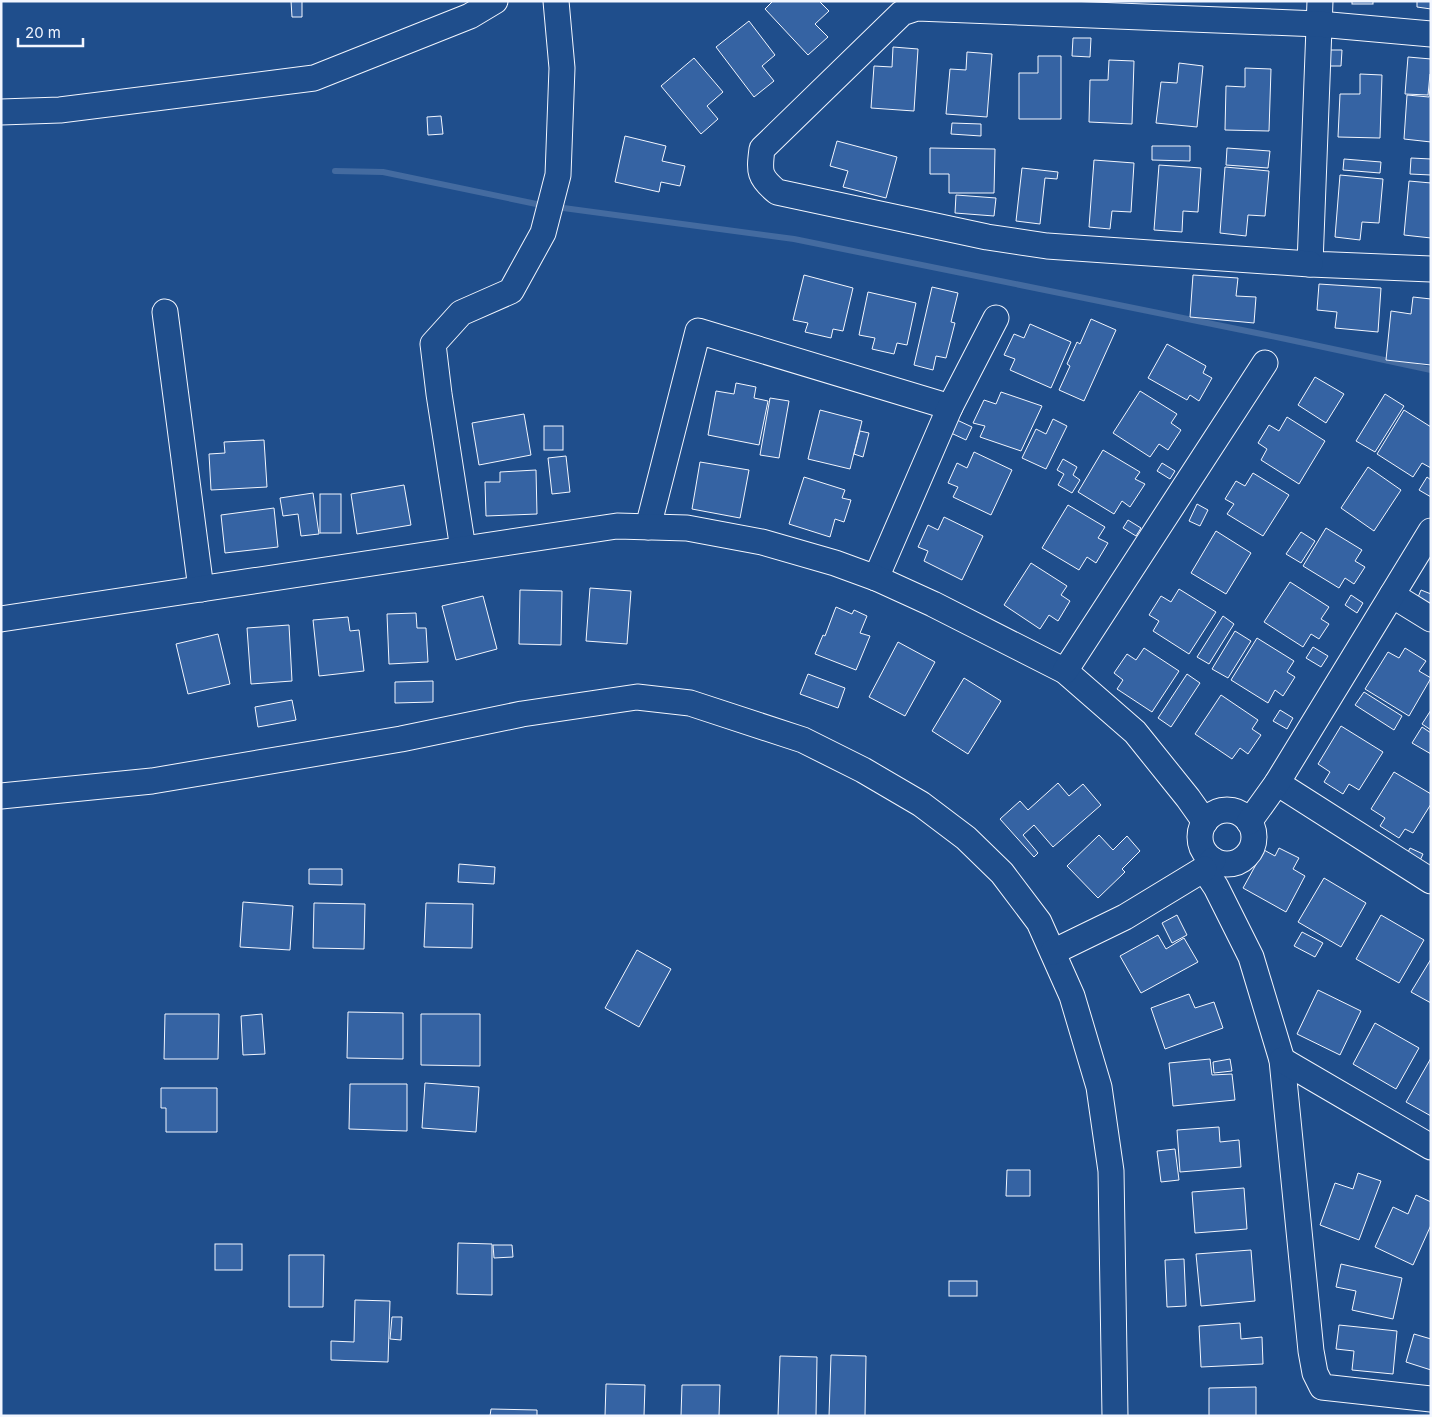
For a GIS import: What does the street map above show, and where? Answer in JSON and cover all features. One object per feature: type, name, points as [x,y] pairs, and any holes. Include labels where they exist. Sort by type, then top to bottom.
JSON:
[{"type":"street","points":[[1,112],[60,110],[314,78],[470,16],[495,1]]},
{"type":"street","points":[[463,548],[433,344],[460,313],[511,291],[543,233],[558,175],[562,68],[556,1]]},
{"type":"street","points":[[1431,34],[1319,13],[917,8],[902,13],[762,149],[760,168],[765,182],[777,192],[987,237],[1047,246],[1310,264],[1431,269]]},
{"type":"street","points":[[1310,264],[1319,13]]},
{"type":"street","points":[[165,312],[202,589]]},
{"type":"street","points":[[876,578],[950,406],[996,318]]},
{"type":"street","points":[[648,527],[698,331],[950,406]]},
{"type":"street","points":[[1065,671],[1265,362]]},
{"type":"street","points":[[1,619],[617,526],[687,528],[762,542],[835,563],[876,578],[933,604],[1065,671],[1136,732],[1205,822]]},
{"type":"street","points":[[1248,822],[1277,783],[1431,531]]},
{"type":"street","points":[[1392,595],[1431,619]]},
{"type":"street","points":[[1,796],[152,781],[401,739],[522,714],[637,697],[690,703],[803,740],[863,770],[921,804],[966,838],[1002,873],[1039,922],[1072,996],[1099,1087],[1111,1171],[1115,1416]]},
{"type":"street","points":[[1277,783],[1431,881]]},
{"type":"street","points":[[1053,952],[1126,917],[1209,864],[1234,863],[1243,859],[1253,844],[1254,834],[1246,818],[1238,812],[1220,811],[1212,815],[1205,822],[1201,830],[1200,840],[1208,856],[1209,864],[1216,887],[1251,958],[1282,1060],[1311,1351],[1316,1373],[1322,1387],[1431,1399]]},
{"type":"street","points":[[1282,1060],[1431,1147]]},
{"type":"building","points":[[291,1],[302,1],[302,17],[292,17]]},
{"type":"building","points":[[773,1],[819,1],[829,11],[815,24],[828,37],[808,55],[765,9]]},
{"type":"building","points":[[1352,1],[1373,1],[1373,4],[1352,4]]},
{"type":"building","points":[[1417,1],[1431,1],[1431,9],[1417,7]]},
{"type":"building","points":[[749,21],[775,55],[762,66],[774,81],[754,97],[716,47]]},
{"type":"building","points":[[1073,38],[1091,38],[1090,57],[1072,56]]},
{"type":"building","points":[[893,47],[918,49],[914,111],[871,108],[874,66],[892,67]]},
{"type":"building","points":[[1326,50],[1342,50],[1341,66],[1326,66]]},
{"type":"building","points":[[967,52],[992,54],[987,117],[946,114],[950,69],[966,70]]},
{"type":"building","points":[[1038,56],[1061,56],[1061,119],[1019,119],[1019,73],[1038,73]]},
{"type":"building","points":[[1408,57],[1431,59],[1428,95],[1405,94]]},
{"type":"building","points":[[694,58],[723,92],[707,106],[718,119],[701,134],[661,86]]},
{"type":"building","points":[[1109,60],[1134,61],[1132,124],[1089,122],[1090,80],[1108,80]]},
{"type":"building","points":[[1179,63],[1203,66],[1197,127],[1156,123],[1161,82],[1177,83]]},
{"type":"building","points":[[1245,68],[1271,69],[1269,131],[1225,130],[1226,86],[1245,87]]},
{"type":"building","points":[[1360,74],[1382,75],[1380,138],[1338,137],[1340,94],[1360,94]]},
{"type":"building","points":[[1431,79],[1431,142],[1404,139],[1407,95],[1429,97]]},
{"type":"building","points":[[441,116],[443,134],[428,135],[427,117]]},
{"type":"building","points":[[952,123],[981,124],[981,136],[951,134]]},
{"type":"building","points":[[625,136],[666,146],[662,161],[685,166],[680,186],[661,182],[659,192],[615,182]]},
{"type":"building","points":[[837,141],[897,157],[886,198],[843,187],[848,171],[830,166]]},
{"type":"building","points":[[1152,146],[1190,146],[1190,161],[1152,160]]},
{"type":"building","points":[[930,148],[995,149],[994,193],[949,193],[949,174],[930,174]]},
{"type":"building","points":[[1227,148],[1270,151],[1268,168],[1226,165]]},
{"type":"building","points":[[1411,158],[1431,159],[1431,175],[1410,174]]},
{"type":"building","points":[[1344,159],[1381,162],[1380,173],[1343,170]]},
{"type":"building","points":[[1094,160],[1134,163],[1131,212],[1112,211],[1110,229],[1089,227]]},
{"type":"building","points":[[1159,165],[1201,168],[1198,212],[1183,211],[1182,232],[1154,230]]},
{"type":"building","points":[[1225,167],[1269,171],[1265,216],[1248,215],[1246,236],[1220,233]]},
{"type":"building","points":[[1022,168],[1058,172],[1057,179],[1045,178],[1040,224],[1016,221]]},
{"type":"building","points":[[1340,175],[1383,179],[1379,223],[1362,222],[1360,240],[1335,237]]},
{"type":"building","points":[[1409,181],[1431,183],[1431,238],[1404,235]]},
{"type":"building","points":[[956,195],[996,198],[994,216],[955,213]]},
{"type":"building","points":[[804,275],[853,288],[843,331],[833,329],[831,338],[805,332],[808,323],[793,320]]},
{"type":"building","points":[[1193,275],[1238,278],[1236,296],[1256,297],[1254,323],[1190,317]]},
{"type":"building","points":[[1319,284],[1381,288],[1378,332],[1335,328],[1337,312],[1317,310]]},
{"type":"building","points":[[932,287],[958,293],[951,322],[955,323],[946,358],[936,356],[933,370],[914,365]]},
{"type":"building","points":[[868,292],[916,303],[907,345],[897,343],[894,354],[872,349],[875,338],[859,335]]},
{"type":"building","points":[[1413,297],[1431,299],[1431,365],[1386,360],[1391,311],[1411,314]]},
{"type":"building","points":[[1091,319],[1116,330],[1084,401],[1059,390],[1070,366],[1067,364],[1077,342],[1080,344]]},
{"type":"building","points":[[1030,324],[1071,342],[1051,388],[1010,370],[1015,359],[1004,355],[1014,334],[1024,338]]},
{"type":"building","points":[[1167,344],[1206,366],[1203,373],[1212,378],[1199,401],[1190,395],[1187,400],[1148,378]]},
{"type":"building","points":[[1315,377],[1344,394],[1326,423],[1298,405]]},
{"type":"building","points":[[736,383],[756,387],[754,398],[768,401],[759,445],[708,435],[716,391],[734,394]]},
{"type":"building","points":[[1140,391],[1177,414],[1171,423],[1181,430],[1168,450],[1159,444],[1150,457],[1113,433]]},
{"type":"building","points":[[1001,392],[1042,406],[1021,451],[980,437],[985,426],[973,423],[984,400],[996,404]]},
{"type":"building","points":[[1385,394],[1404,406],[1375,452],[1356,441]]},
{"type":"building","points":[[770,398],[789,401],[779,458],[760,455]]},
{"type":"building","points":[[820,410],[862,421],[850,469],[808,459]]},
{"type":"building","points":[[1404,410],[1431,427],[1431,468],[1422,463],[1413,477],[1377,454]]},
{"type":"building","points":[[524,414],[531,455],[479,465],[472,423]]},
{"type":"building","points":[[1287,417],[1325,441],[1299,484],[1261,460],[1267,449],[1258,443],[1269,425],[1279,431]]},
{"type":"building","points":[[1053,419],[1067,426],[1046,469],[1022,458],[1036,429],[1046,434]]},
{"type":"building","points":[[957,420],[972,427],[966,440],[951,433]]},
{"type":"building","points":[[544,426],[563,426],[563,450],[544,450]]},
{"type":"building","points":[[860,431],[869,433],[863,457],[854,454]]},
{"type":"building","points":[[264,440],[267,487],[211,490],[209,454],[225,453],[224,442]]},
{"type":"building","points":[[1103,450],[1140,472],[1135,479],[1145,484],[1130,507],[1122,501],[1114,514],[1078,492]]},
{"type":"building","points":[[974,452],[1012,470],[991,515],[953,497],[958,487],[948,483],[957,463],[967,468]]},
{"type":"building","points":[[566,456],[570,492],[552,494],[548,458]]},
{"type":"building","points":[[1063,459],[1077,467],[1073,475],[1080,480],[1072,493],[1058,485],[1064,474],[1057,470]]},
{"type":"building","points":[[700,462],[749,470],[740,518],[692,509]]},
{"type":"building","points":[[1162,463],[1175,471],[1170,479],[1157,471]]},
{"type":"building","points":[[1368,467],[1401,490],[1374,531],[1341,508]]},
{"type":"building","points":[[536,470],[537,514],[486,516],[485,482],[500,482],[500,472]]},
{"type":"building","points":[[1253,473],[1289,495],[1263,536],[1227,514],[1234,504],[1225,499],[1236,481],[1245,486]]},
{"type":"building","points":[[804,477],[845,490],[842,498],[851,500],[844,522],[835,519],[830,537],[789,524]]},
{"type":"building","points":[[1427,477],[1431,480],[1431,497],[1419,490]]},
{"type":"building","points":[[404,485],[411,525],[357,534],[351,494]]},
{"type":"building","points":[[313,493],[319,534],[301,536],[298,514],[283,516],[280,498]]},
{"type":"building","points":[[320,494],[341,494],[341,533],[320,533]]},
{"type":"building","points":[[1197,504],[1208,510],[1200,526],[1189,521]]},
{"type":"building","points":[[1068,505],[1105,527],[1098,538],[1108,543],[1096,563],[1087,557],[1079,570],[1042,548]]},
{"type":"building","points":[[274,508],[278,547],[225,553],[221,515]]},
{"type":"building","points":[[944,517],[983,536],[962,580],[924,561],[928,551],[918,547],[928,525],[938,530]]},
{"type":"building","points":[[1128,520],[1141,528],[1136,536],[1123,528]]},
{"type":"building","points":[[1326,528],[1362,550],[1355,561],[1365,567],[1354,584],[1345,578],[1339,588],[1303,566]]},
{"type":"building","points":[[1216,531],[1251,553],[1226,594],[1191,573]]},
{"type":"building","points":[[1301,532],[1315,541],[1301,563],[1286,554]]},
{"type":"building","points":[[1031,563],[1067,586],[1061,595],[1070,601],[1058,621],[1049,615],[1040,629],[1004,605]]},
{"type":"building","points":[[1290,582],[1329,607],[1321,619],[1329,624],[1319,639],[1311,634],[1303,647],[1264,622]]},
{"type":"building","points":[[590,588],[631,591],[627,644],[586,641]]},
{"type":"building","points":[[1179,589],[1216,612],[1189,654],[1153,631],[1159,621],[1149,615],[1161,596],[1171,602]]},
{"type":"building","points":[[520,590],[562,591],[561,645],[519,644]]},
{"type":"building","points":[[1421,590],[1431,594],[1431,608],[1416,602]]},
{"type":"building","points":[[1351,595],[1363,603],[1357,613],[1345,605]]},
{"type":"building","points":[[483,596],[497,649],[456,660],[442,606]]},
{"type":"building","points":[[836,607],[852,614],[854,610],[867,616],[860,633],[870,636],[856,670],[815,654],[823,635],[825,636]]},
{"type":"building","points":[[416,613],[417,628],[426,628],[428,662],[389,664],[387,614]]},
{"type":"building","points":[[1223,616],[1234,624],[1209,664],[1197,657]]},
{"type":"building","points":[[348,617],[350,631],[359,630],[364,671],[319,676],[313,620]]},
{"type":"building","points":[[289,625],[292,681],[251,684],[247,628]]},
{"type":"building","points":[[1235,631],[1251,641],[1228,678],[1212,669]]},
{"type":"building","points":[[218,634],[230,684],[188,694],[176,644]]},
{"type":"building","points":[[1257,638],[1294,661],[1287,672],[1295,677],[1283,696],[1275,690],[1268,703],[1231,680]]},
{"type":"building","points":[[898,642],[935,662],[905,716],[869,697]]},
{"type":"building","points":[[1313,647],[1328,656],[1321,667],[1306,658]]},
{"type":"building","points":[[1144,648],[1179,671],[1152,712],[1117,689],[1123,680],[1114,673],[1127,654],[1136,660]]},
{"type":"building","points":[[1405,648],[1426,661],[1419,671],[1431,678],[1409,716],[1365,689],[1388,652],[1399,658]]},
{"type":"building","points":[[808,674],[845,688],[838,708],[800,694]]},
{"type":"building","points":[[1187,674],[1200,683],[1171,727],[1158,718]]},
{"type":"building","points":[[964,678],[1001,701],[968,754],[932,731]]},
{"type":"building","points":[[433,681],[433,702],[395,703],[395,682]]},
{"type":"building","points":[[1364,692],[1402,716],[1394,730],[1355,705]]},
{"type":"building","points":[[1221,695],[1258,720],[1252,729],[1261,735],[1248,754],[1240,748],[1232,759],[1195,734]]},
{"type":"building","points":[[292,700],[296,720],[258,727],[255,707]]},
{"type":"building","points":[[1280,710],[1293,718],[1287,729],[1273,721]]},
{"type":"building","points":[[1431,710],[1431,730],[1422,724]]},
{"type":"building","points":[[1341,726],[1383,752],[1359,790],[1349,784],[1343,794],[1324,782],[1330,772],[1318,764]]},
{"type":"building","points":[[1422,727],[1431,733],[1431,754],[1412,743]]},
{"type":"building","points":[[1394,772],[1431,794],[1431,804],[1413,833],[1405,829],[1399,838],[1380,826],[1385,818],[1371,809]]},
{"type":"building","points":[[1058,783],[1069,796],[1083,784],[1101,805],[1053,847],[1034,825],[1023,835],[1038,853],[1034,857],[1000,819],[1020,801],[1028,810]]},
{"type":"building","points":[[1099,835],[1113,850],[1127,836],[1140,851],[1122,869],[1125,872],[1098,898],[1067,866]]},
{"type":"building","points":[[1279,848],[1299,858],[1293,869],[1305,876],[1286,912],[1243,888],[1264,850],[1275,856]]},
{"type":"building","points":[[1410,848],[1423,854],[1417,867],[1404,861]]},
{"type":"building","points":[[459,864],[495,867],[494,884],[458,882]]},
{"type":"building","points":[[309,869],[342,869],[342,885],[309,884]]},
{"type":"building","points":[[1324,878],[1366,903],[1341,947],[1298,922]]},
{"type":"building","points":[[243,902],[293,906],[290,950],[240,947]]},
{"type":"building","points":[[314,903],[365,904],[364,949],[313,948]]},
{"type":"building","points":[[426,903],[473,904],[472,948],[424,947]]},
{"type":"building","points":[[1177,915],[1187,935],[1172,943],[1162,923]]},
{"type":"building","points":[[1381,915],[1424,940],[1399,983],[1356,959]]},
{"type":"building","points":[[1302,932],[1323,943],[1315,957],[1294,946]]},
{"type":"building","points":[[1158,935],[1166,949],[1184,938],[1198,962],[1141,993],[1120,956]]},
{"type":"building","points":[[637,950],[671,969],[639,1027],[605,1008]]},
{"type":"building","points":[[1431,959],[1431,1003],[1411,992]]},
{"type":"building","points":[[1318,990],[1361,1011],[1340,1055],[1297,1034]]},
{"type":"building","points":[[1189,994],[1195,1008],[1214,1002],[1223,1028],[1165,1049],[1151,1008]]},
{"type":"building","points":[[348,1012],[403,1013],[403,1059],[347,1058]]},
{"type":"building","points":[[165,1014],[219,1014],[218,1059],[164,1059]]},
{"type":"building","points":[[262,1014],[265,1054],[243,1055],[241,1016]]},
{"type":"building","points":[[421,1014],[480,1014],[480,1066],[421,1065]]},
{"type":"building","points":[[1375,1023],[1419,1048],[1396,1089],[1353,1064]]},
{"type":"building","points":[[1431,1058],[1431,1116],[1406,1102]]},
{"type":"building","points":[[1210,1059],[1212,1075],[1232,1074],[1235,1100],[1173,1106],[1169,1063]]},
{"type":"building","points":[[1230,1059],[1232,1071],[1214,1073],[1213,1062]]},
{"type":"building","points":[[425,1083],[479,1087],[476,1132],[422,1128]]},
{"type":"building","points":[[350,1084],[407,1084],[407,1131],[349,1129]]},
{"type":"building","points":[[161,1088],[217,1088],[217,1132],[166,1132],[166,1108],[161,1108]]},
{"type":"building","points":[[1219,1127],[1220,1142],[1239,1140],[1241,1167],[1180,1172],[1177,1130]]},
{"type":"building","points":[[1175,1149],[1179,1180],[1161,1182],[1157,1151]]},
{"type":"building","points":[[1007,1170],[1030,1170],[1030,1196],[1006,1196]]},
{"type":"building","points":[[1358,1173],[1381,1181],[1359,1240],[1320,1225],[1335,1183],[1353,1189]]},
{"type":"building","points":[[1244,1188],[1247,1229],[1195,1233],[1192,1192]]},
{"type":"building","points":[[1416,1195],[1431,1202],[1431,1225],[1413,1265],[1375,1247],[1393,1207],[1408,1214]]},
{"type":"building","points":[[458,1243],[492,1244],[492,1295],[457,1294]]},
{"type":"building","points":[[215,1244],[242,1244],[242,1270],[215,1270]]},
{"type":"building","points":[[493,1245],[512,1245],[513,1257],[494,1258]]},
{"type":"building","points":[[1251,1250],[1255,1301],[1201,1306],[1196,1254]]},
{"type":"building","points":[[289,1255],[324,1255],[323,1307],[289,1307]]},
{"type":"building","points":[[1184,1259],[1186,1306],[1167,1307],[1165,1260]]},
{"type":"building","points":[[1341,1264],[1402,1278],[1393,1319],[1352,1310],[1356,1291],[1336,1287]]},
{"type":"building","points":[[949,1281],[977,1281],[977,1296],[949,1296]]},
{"type":"building","points":[[355,1300],[390,1301],[388,1362],[331,1360],[331,1341],[354,1342]]},
{"type":"building","points":[[392,1317],[402,1317],[401,1340],[390,1339]]},
{"type":"building","points":[[1240,1323],[1241,1339],[1262,1337],[1263,1364],[1201,1367],[1199,1326]]},
{"type":"building","points":[[1339,1325],[1397,1331],[1393,1374],[1352,1370],[1354,1351],[1336,1349]]},
{"type":"building","points":[[1414,1334],[1431,1339],[1431,1370],[1406,1362]]},
{"type":"building","points":[[831,1355],[866,1356],[865,1416],[829,1416]]},
{"type":"building","points":[[780,1356],[817,1357],[816,1416],[778,1416]]},
{"type":"building","points":[[606,1384],[645,1385],[644,1416],[605,1416]]},
{"type":"building","points":[[682,1385],[720,1385],[719,1416],[681,1416]]},
{"type":"building","points":[[1256,1387],[1256,1416],[1209,1416],[1209,1388]]},
{"type":"building","points":[[491,1409],[537,1410],[537,1416],[490,1416]]},
{"type":"waterway","points":[[335,171],[383,172],[546,206]]},
{"type":"waterway","points":[[556,207],[794,239],[1431,370]]}]
